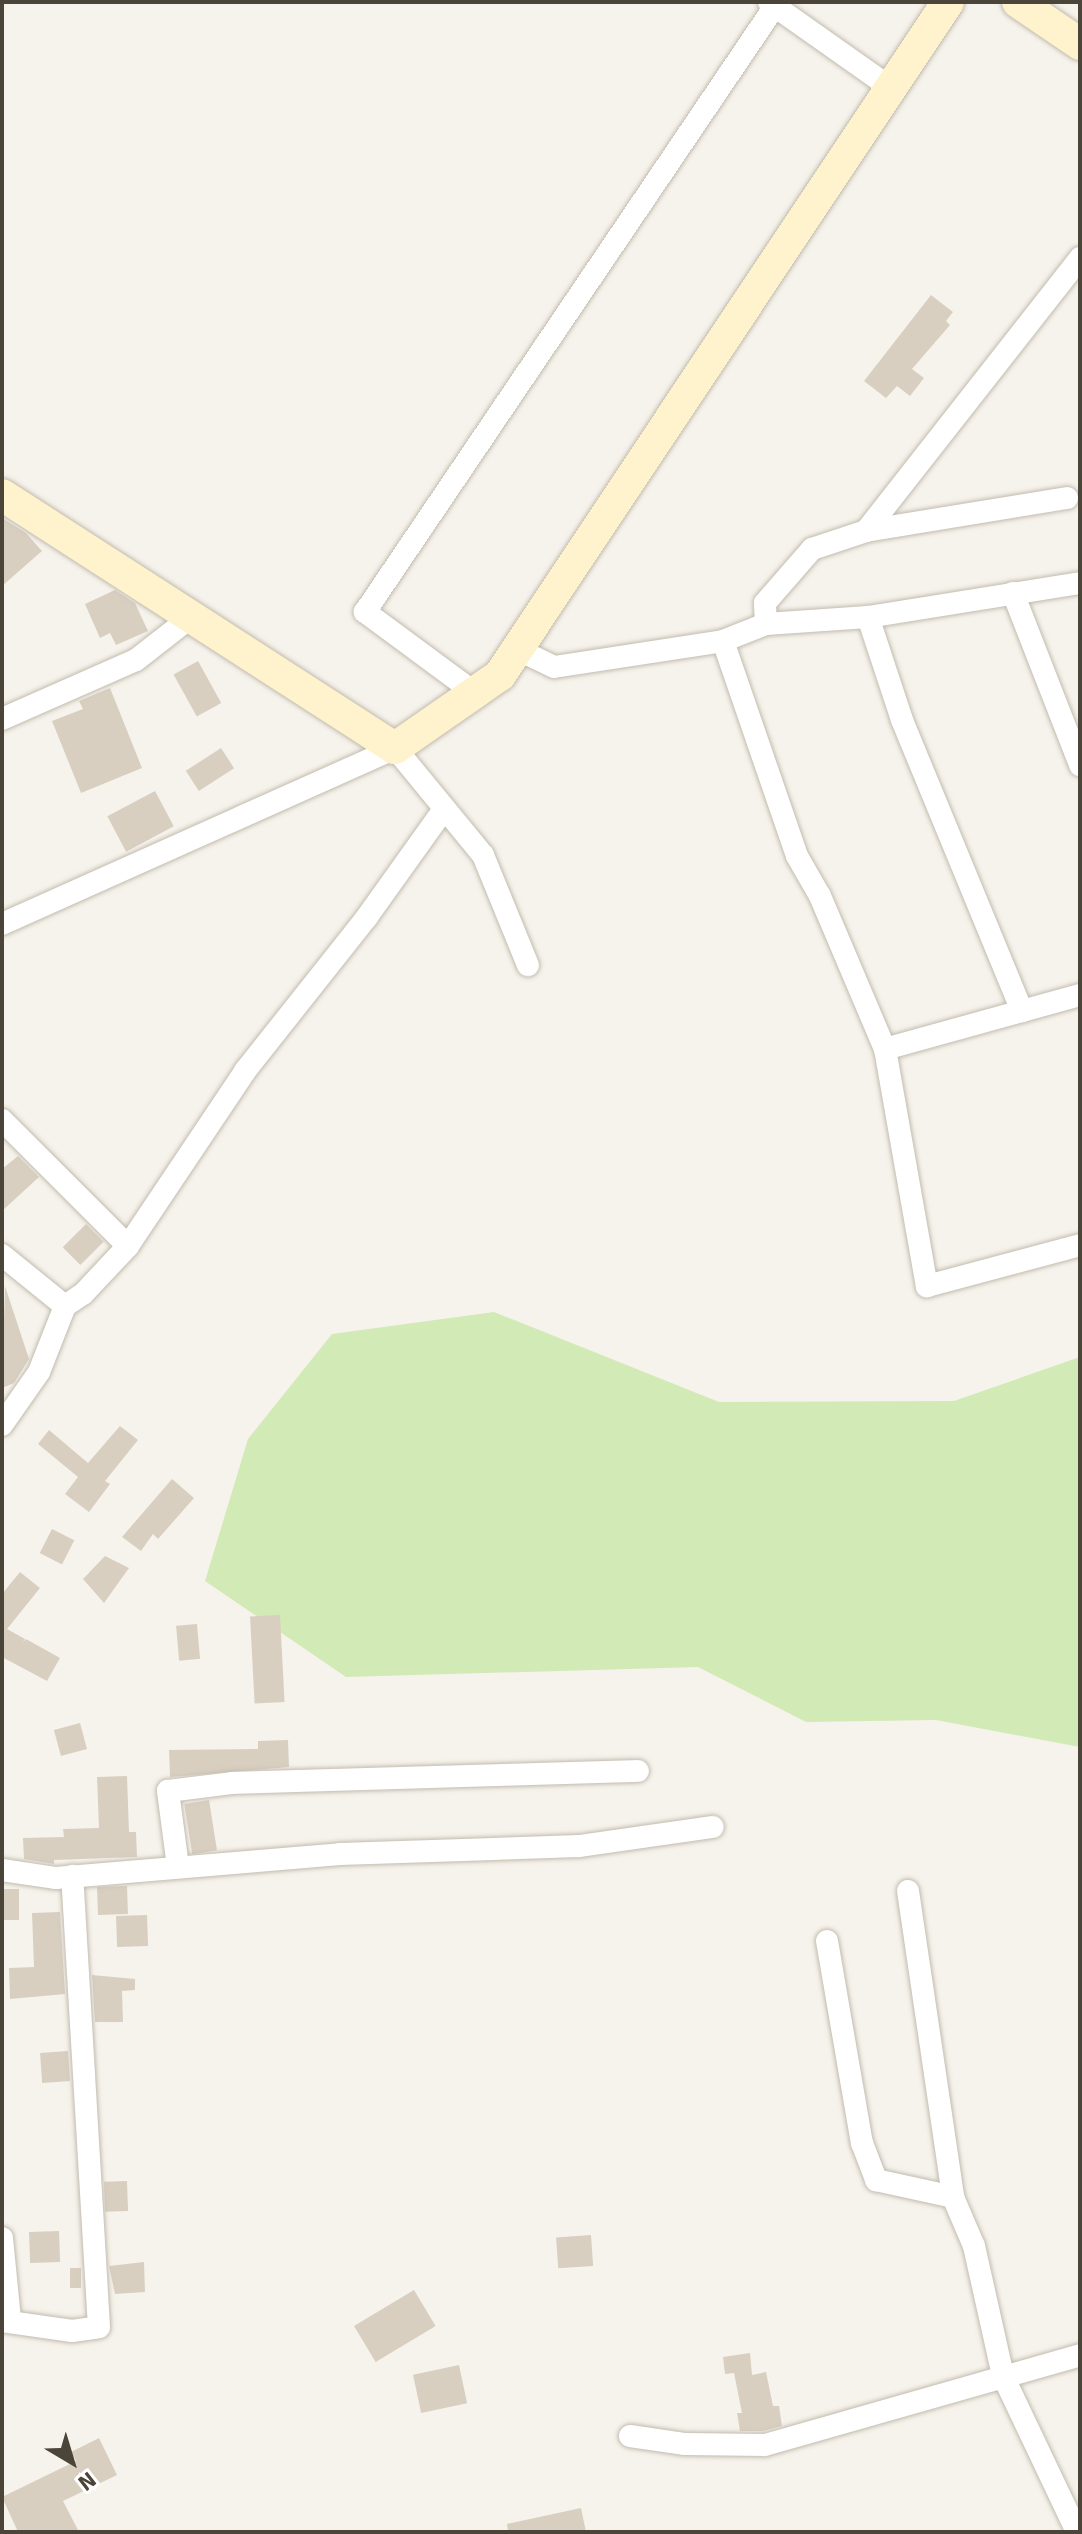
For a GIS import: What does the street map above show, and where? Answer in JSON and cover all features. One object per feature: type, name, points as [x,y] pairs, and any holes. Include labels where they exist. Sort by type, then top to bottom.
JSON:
[{"type":"street","points":[[2,924],[395,748],[500,675],[948,2]]},
{"type":"street","points":[[1018,2],[1080,44]]},
{"type":"street","points":[[475,693],[365,612],[772,4],[891,88]]},
{"type":"street","points":[[866,531],[1080,258]]},
{"type":"street","points":[[766,624],[765,603],[812,549],[866,531],[1076,492]]},
{"type":"street","points":[[2,495],[395,748],[483,855],[528,965]]},
{"type":"street","points":[[517,649],[554,667],[723,641],[766,624],[868,617],[1080,583]]},
{"type":"street","points":[[1013,593],[1080,765]]},
{"type":"street","points":[[2,719],[136,660],[191,617]]},
{"type":"street","points":[[868,617],[902,720],[1022,1011]]},
{"type":"street","points":[[723,641],[797,856],[820,896],[885,1049],[927,1286],[1080,1245]]},
{"type":"street","points":[[2,1425],[39,1372],[65,1306],[83,1294],[128,1246],[245,1071],[367,917],[444,809]]},
{"type":"street","points":[[885,1049],[1080,995]]},
{"type":"street","points":[[2,1120],[128,1246]]},
{"type":"street","points":[[2,1255],[65,1306]]},
{"type":"street","points":[[178,1867],[168,1791],[232,1783],[638,1771]]},
{"type":"street","points":[[2,1870],[56,1878],[340,1854],[579,1846],[713,1827]]},
{"type":"street","points":[[2,2238],[6,2321],[72,2331],[99,2327],[72,1876]]},
{"type":"street","points":[[908,1891],[953,2197],[974,2246],[1003,2376],[1077,2532]]},
{"type":"street","points":[[827,1941],[862,2143],[876,2180],[953,2197]]},
{"type":"street","points":[[630,2436],[685,2444],[765,2445],[1080,2355]]},
{"type":"green space","points":[[494,1312],[719,1402],[954,1401],[1080,1357],[1080,1747],[936,1720],[806,1722],[698,1667],[346,1677],[205,1581],[248,1439],[332,1334]]},
{"type":"building","points":[[931,295],[953,312],[946,321],[950,325],[912,369],[924,378],[910,396],[897,386],[886,398],[864,381]]},
{"type":"building","points":[[2,518],[26,533],[42,551],[2,586]]},
{"type":"building","points":[[115,590],[135,603],[148,631],[116,645],[110,633],[100,638],[85,604]]},
{"type":"building","points":[[198,661],[221,703],[197,717],[174,675]]},
{"type":"building","points":[[110,688],[142,768],[81,793],[52,721],[83,709],[79,701]]},
{"type":"building","points":[[221,748],[234,768],[199,791],[186,771]]},
{"type":"building","points":[[155,791],[174,826],[126,852],[107,816]]},
{"type":"building","points":[[18,1156],[39,1177],[2,1211],[2,1169]]},
{"type":"building","points":[[86,1224],[104,1242],[80,1265],[63,1247]]},
{"type":"building","points":[[5,1286],[29,1359],[14,1383],[2,1388]]},
{"type":"building","points":[[120,1426],[138,1440],[105,1481],[110,1484],[89,1512],[65,1494],[78,1477],[38,1444],[49,1430],[88,1463]]},
{"type":"building","points":[[172,1479],[194,1498],[158,1539],[153,1534],[141,1551],[122,1537]]},
{"type":"building","points":[[52,1529],[74,1540],[62,1564],[40,1553]]},
{"type":"building","points":[[105,1556],[129,1568],[104,1603],[83,1579]]},
{"type":"building","points":[[20,1572],[40,1588],[7,1629],[25,1639],[22,1643],[26,1639],[60,1658],[47,1681],[2,1657],[2,1594]]},
{"type":"building","points":[[280,1615],[285,1702],[255,1703],[250,1617]]},
{"type":"building","points":[[197,1624],[200,1659],[179,1661],[176,1626]]},
{"type":"building","points":[[80,1723],[87,1749],[61,1756],[54,1730]]},
{"type":"building","points":[[288,1740],[289,1767],[170,1777],[169,1750],[258,1749],[258,1741]]},
{"type":"building","points":[[127,1776],[129,1832],[136,1832],[137,1857],[54,1860],[54,1864],[24,1859],[23,1838],[64,1837],[63,1829],[99,1828],[97,1777]]},
{"type":"building","points":[[209,1800],[217,1850],[192,1854],[184,1804]]},
{"type":"building","points":[[127,1886],[128,1914],[98,1915],[97,1887]]},
{"type":"building","points":[[2,1889],[19,1889],[19,1920],[2,1920]]},
{"type":"building","points":[[60,1912],[65,1994],[10,1999],[9,1968],[34,1967],[32,1913]]},
{"type":"building","points":[[147,1915],[148,1946],[117,1947],[116,1916]]},
{"type":"building","points":[[92,1975],[135,1979],[135,1990],[122,1991],[123,2022],[95,2022]]},
{"type":"building","points":[[68,2051],[70,2081],[42,2083],[40,2053]]},
{"type":"building","points":[[127,2181],[128,2211],[105,2212],[104,2182]]},
{"type":"building","points":[[59,2231],[60,2262],[30,2263],[29,2232]]},
{"type":"building","points":[[591,2235],[593,2266],[558,2268],[556,2237]]},
{"type":"building","points":[[144,2262],[145,2292],[115,2294],[109,2266]]},
{"type":"building","points":[[70,2268],[81,2268],[81,2288],[70,2288]]},
{"type":"building","points":[[414,2290],[436,2326],[376,2362],[354,2326]]},
{"type":"building","points":[[750,2353],[752,2375],[766,2372],[773,2406],[779,2406],[782,2426],[763,2431],[740,2431],[737,2413],[742,2413],[734,2373],[725,2374],[723,2357]]},
{"type":"building","points":[[459,2365],[467,2403],[421,2413],[413,2375]]},
{"type":"building","points":[[99,2438],[117,2475],[63,2501],[79,2532],[18,2532],[2,2497],[76,2461],[71,2452]]},
{"type":"building","points":[[581,2508],[586,2532],[508,2532],[507,2524]]}]
